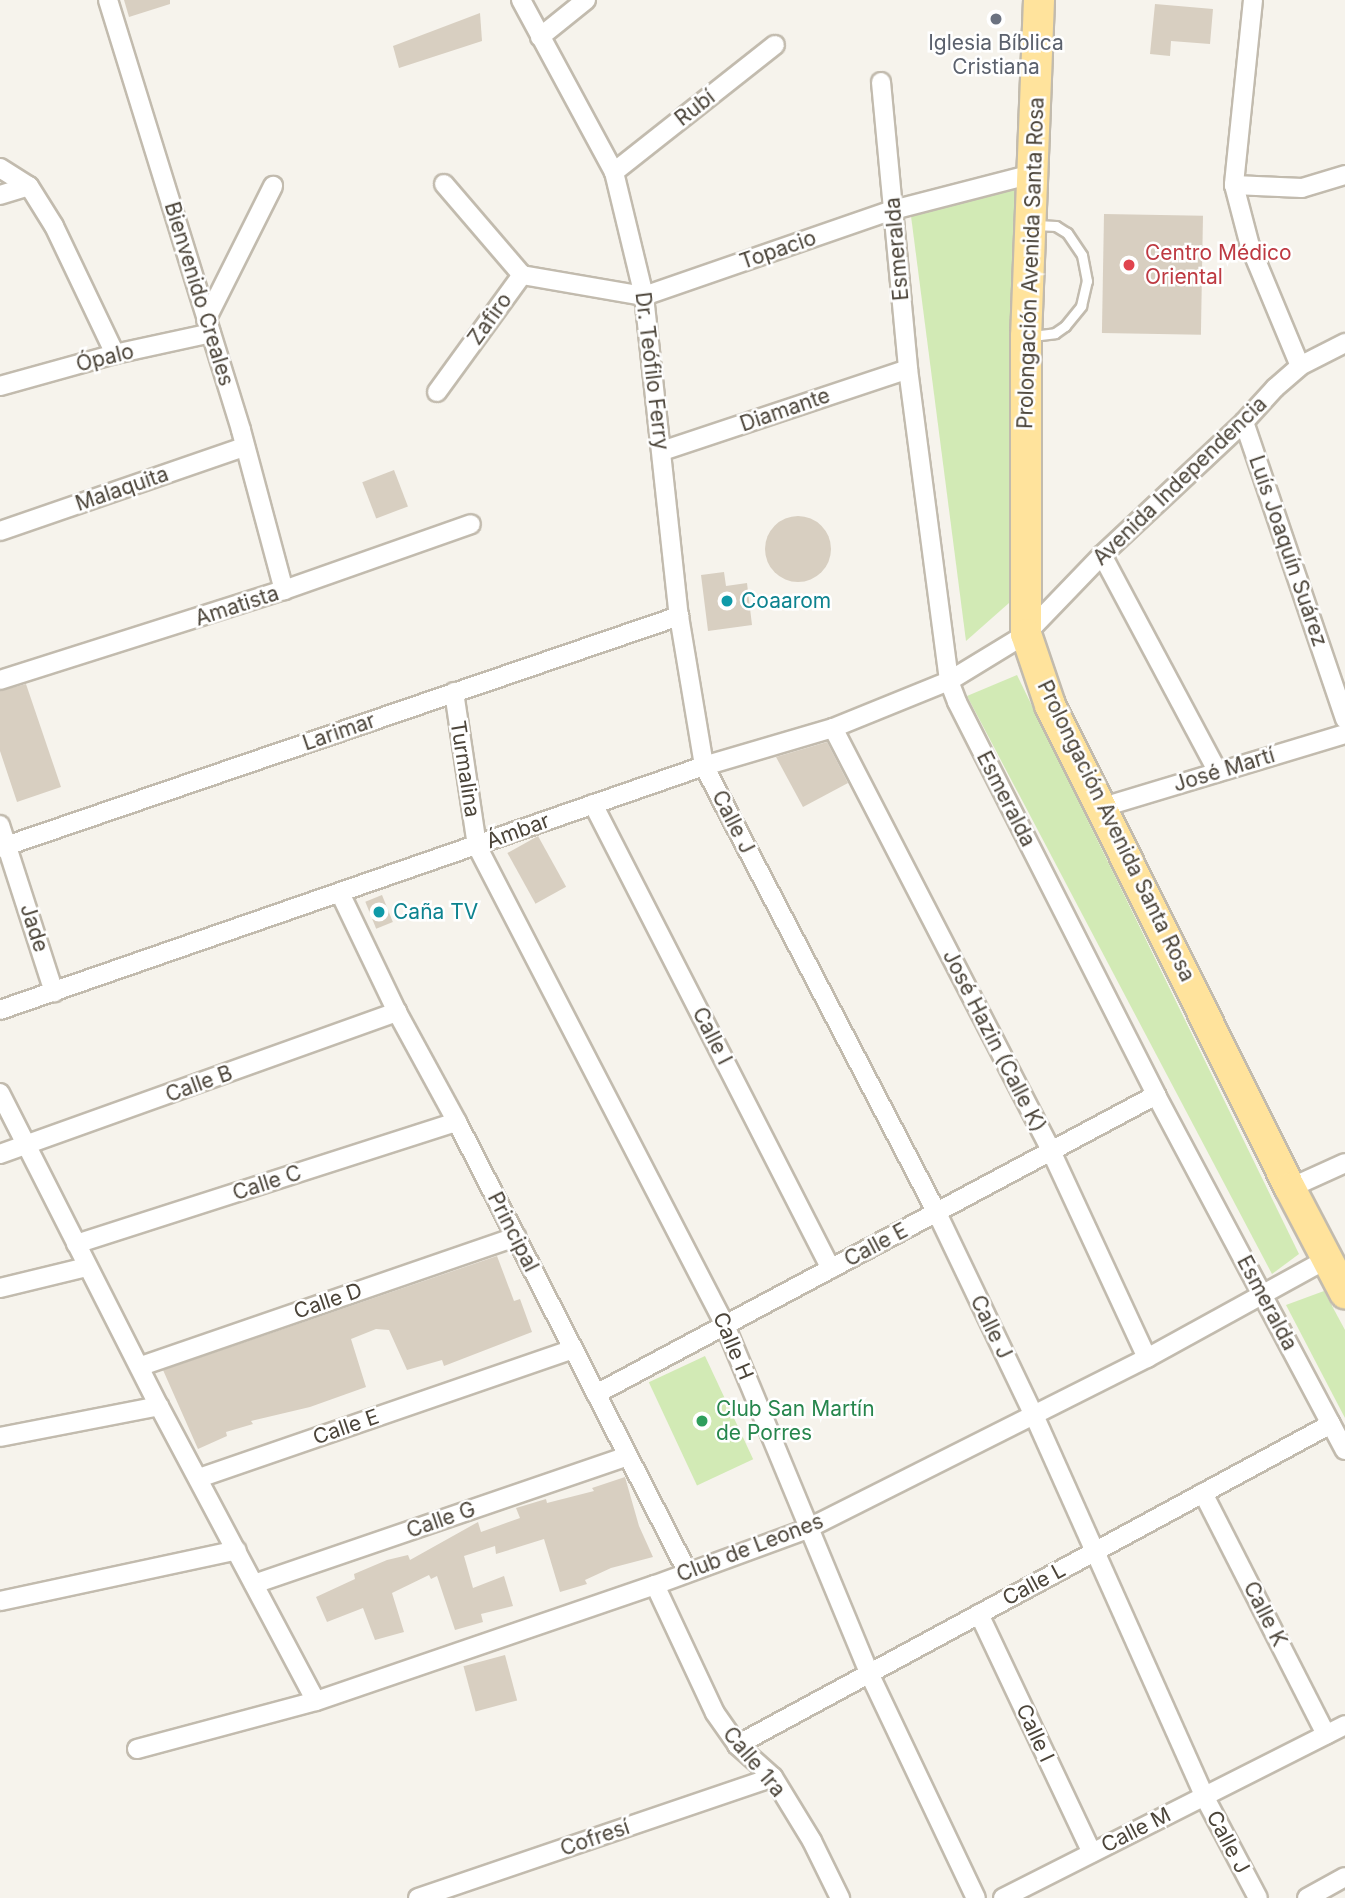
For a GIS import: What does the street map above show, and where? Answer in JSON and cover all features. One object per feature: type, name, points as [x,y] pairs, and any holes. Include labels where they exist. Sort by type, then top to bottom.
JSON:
[{"type":"main road","name":"Prolongación Avenida Santa Rosa","points":[[1039,0],[1026,336],[1026,634],[1050,705],[1345,1293]]},
{"type":"street","name":"Bienvenido Creales","points":[[108,0],[208,326],[285,590]]},
{"type":"street","name":"Dr. Teófilo Ferry","points":[[521,0],[614,172],[644,296],[679,616],[704,766]]},
{"type":"street","points":[[540,37],[586,0]]},
{"type":"street","points":[[1253,0],[1234,185],[1250,246],[1300,366]]},
{"type":"street","name":"Rubí","points":[[614,172],[775,45]]},
{"type":"street","name":"Esmeralda","points":[[881,82],[908,369],[949,681],[957,702],[1156,1095],[1345,1450]]},
{"type":"street","points":[[0,169],[29,186],[54,226],[115,354]]},
{"type":"street","name":"Topacio","points":[[522,275],[644,296],[893,210],[1032,174]]},
{"type":"street","points":[[1234,185],[1303,188],[1345,176]]},
{"type":"street","name":"Zafiro","points":[[437,392],[522,275],[444,184]]},
{"type":"street","points":[[0,195],[29,186]]},
{"type":"street","points":[[208,326],[273,186]]},
{"type":"street","name":"Ópalo","points":[[0,386],[208,326]]},
{"type":"street","name":"Avenida Independencia","points":[[1026,634],[1102,555],[1300,366],[1345,343]]},
{"type":"street","name":"Diamante","points":[[662,451],[908,369]]},
{"type":"street","name":"Luís Joaquín Suárez","points":[[1244,422],[1345,719]]},
{"type":"street","name":"Malaquita","points":[[0,531],[244,447]]},
{"type":"street","name":"Amatista","points":[[0,680],[285,590],[471,524]]},
{"type":"street","points":[[1102,555],[1218,772]]},
{"type":"street","name":"Larimar","points":[[4,847],[679,616]]},
{"type":"street","name":"Ámbar","points":[[0,1010],[704,766],[833,728],[949,681],[1026,634]]},
{"type":"street","name":"Turmalina","points":[[454,692],[477,846]]},
{"type":"street","name":"José Hazin (Calle K)","points":[[833,728],[1051,1152],[1147,1357]]},
{"type":"street","name":"José Martí","points":[[1103,807],[1345,734]]},
{"type":"street","name":"Calle J","points":[[704,766],[937,1213],[1032,1413],[1204,1796],[1258,1898]]},
{"type":"street","name":"Calle I","points":[[593,804],[831,1269]]},
{"type":"street","name":"Jade","points":[[0,825],[4,847],[54,992]]},
{"type":"street","name":"Calle H","points":[[477,846],[725,1325],[807,1529],[869,1673],[976,1898]]},
{"type":"street","name":"Principal","points":[[340,893],[397,1012],[457,1122],[687,1572]]},
{"type":"street","name":"Calle B","points":[[0,1154],[27,1147],[397,1012]]},
{"type":"street","points":[[0,1093],[159,1406],[316,1701]]},
{"type":"street","name":"Calle E","points":[[596,1394],[1156,1095]]},
{"type":"street","name":"Calle C","points":[[76,1244],[457,1122]]},
{"type":"street","points":[[1290,1188],[1345,1163]]},
{"type":"street","name":"Calle D","points":[[141,1366],[516,1237]]},
{"type":"street","name":"Club de Leones","points":[[137,1749],[316,1701],[655,1585],[807,1529],[1147,1357],[1326,1259]]},
{"type":"street","points":[[0,1288],[87,1267]]},
{"type":"street","name":"Calle E","points":[[199,1478],[573,1349]]},
{"type":"street","points":[[0,1437],[159,1406]]},
{"type":"street","name":"Calle L","points":[[737,1745],[1331,1424]]},
{"type":"street","name":"Calle G","points":[[254,1584],[627,1456]]},
{"type":"street","name":"Calle K","points":[[1203,1493],[1326,1734]]},
{"type":"street","points":[[0,1601],[237,1550]]},
{"type":"street","name":"Calle 1ra","points":[[655,1585],[715,1713],[737,1745],[773,1777],[811,1841],[840,1898]]},
{"type":"street","name":"Calle I","points":[[979,1614],[1092,1853]]},
{"type":"street","name":"Calle M","points":[[1003,1898],[1345,1725]]},
{"type":"street","name":"Cofresí","points":[[418,1898],[773,1777]]},
{"type":"street","points":[[1307,1898],[1345,1877]]},
{"type":"lane","points":[[1026,336],[1055,333],[1065,326],[1081,306],[1087,281],[1082,255],[1067,233],[1056,226],[1030,225]]},
{"type":"green space","points":[[1018,187],[1009,603],[966,641],[911,216]]},
{"type":"green space","points":[[1017,675],[1299,1254],[1272,1274],[967,696]]},
{"type":"green space","points":[[1324,1291],[1345,1330],[1345,1418],[1286,1305]]},
{"type":"green space","name":"Club San Martín de Porres","points":[[705,1356],[753,1459],[697,1486],[649,1382]]},
{"type":"building","points":[[124,0],[170,0],[170,4],[129,17]]},
{"type":"building","points":[[1155,4],[1213,9],[1210,44],[1171,41],[1170,56],[1150,54]]},
{"type":"building","points":[[480,13],[482,41],[399,68],[393,46]]},
{"type":"building","points":[[1104,214],[1203,216],[1201,335],[1102,333]]},
{"type":"building","points":[[394,470],[408,506],[376,519],[362,482]]},
{"type":"building","points":[[791,516],[805,516],[817,521],[826,530],[831,549],[829,562],[822,573],[805,582],[791,582],[779,577],[770,568],[765,556],[765,542],[770,530],[779,521]]},
{"type":"building","name":"Coaarom","points":[[724,572],[726,586],[747,583],[752,625],[708,631],[701,575]]},
{"type":"building","points":[[26,684],[61,787],[17,802],[0,751],[0,691]]},
{"type":"building","points":[[827,742],[848,783],[803,807],[776,757]]},
{"type":"building","points":[[538,836],[566,887],[536,904],[507,853]]},
{"type":"building","name":"Caña TV","points":[[382,895],[393,922],[376,929],[365,902]]},
{"type":"building","points":[[497,1256],[514,1301],[520,1299],[532,1332],[444,1366],[442,1360],[407,1370],[389,1330],[376,1329],[351,1339],[366,1387],[310,1407],[251,1421],[253,1424],[226,1432],[227,1436],[198,1449],[163,1370]]},
{"type":"building","points":[[625,1477],[639,1526],[653,1557],[611,1568],[585,1580],[587,1584],[560,1592],[544,1539],[496,1554],[495,1546],[464,1556],[473,1588],[504,1576],[513,1606],[481,1614],[483,1622],[455,1630],[437,1576],[431,1579],[429,1575],[392,1593],[404,1632],[375,1640],[363,1608],[327,1622],[316,1597],[355,1579],[354,1574],[387,1560],[408,1555],[410,1560],[478,1522],[481,1532],[520,1518],[516,1508],[546,1499],[547,1503],[594,1491],[592,1488]]},
{"type":"building","points":[[505,1655],[517,1700],[476,1712],[463,1666]]},
{"type":"place","name":"Iglesia Bíblica Cristiana","points":[[996,19]]},
{"type":"place","name":"Centro Médico Oriental","points":[[1129,265]]},
{"type":"place","name":"Coaarom","points":[[727,601]]},
{"type":"place","name":"Caña TV","points":[[379,912]]},
{"type":"place","name":"Club San Martín de Porres","points":[[702,1421]]}]
